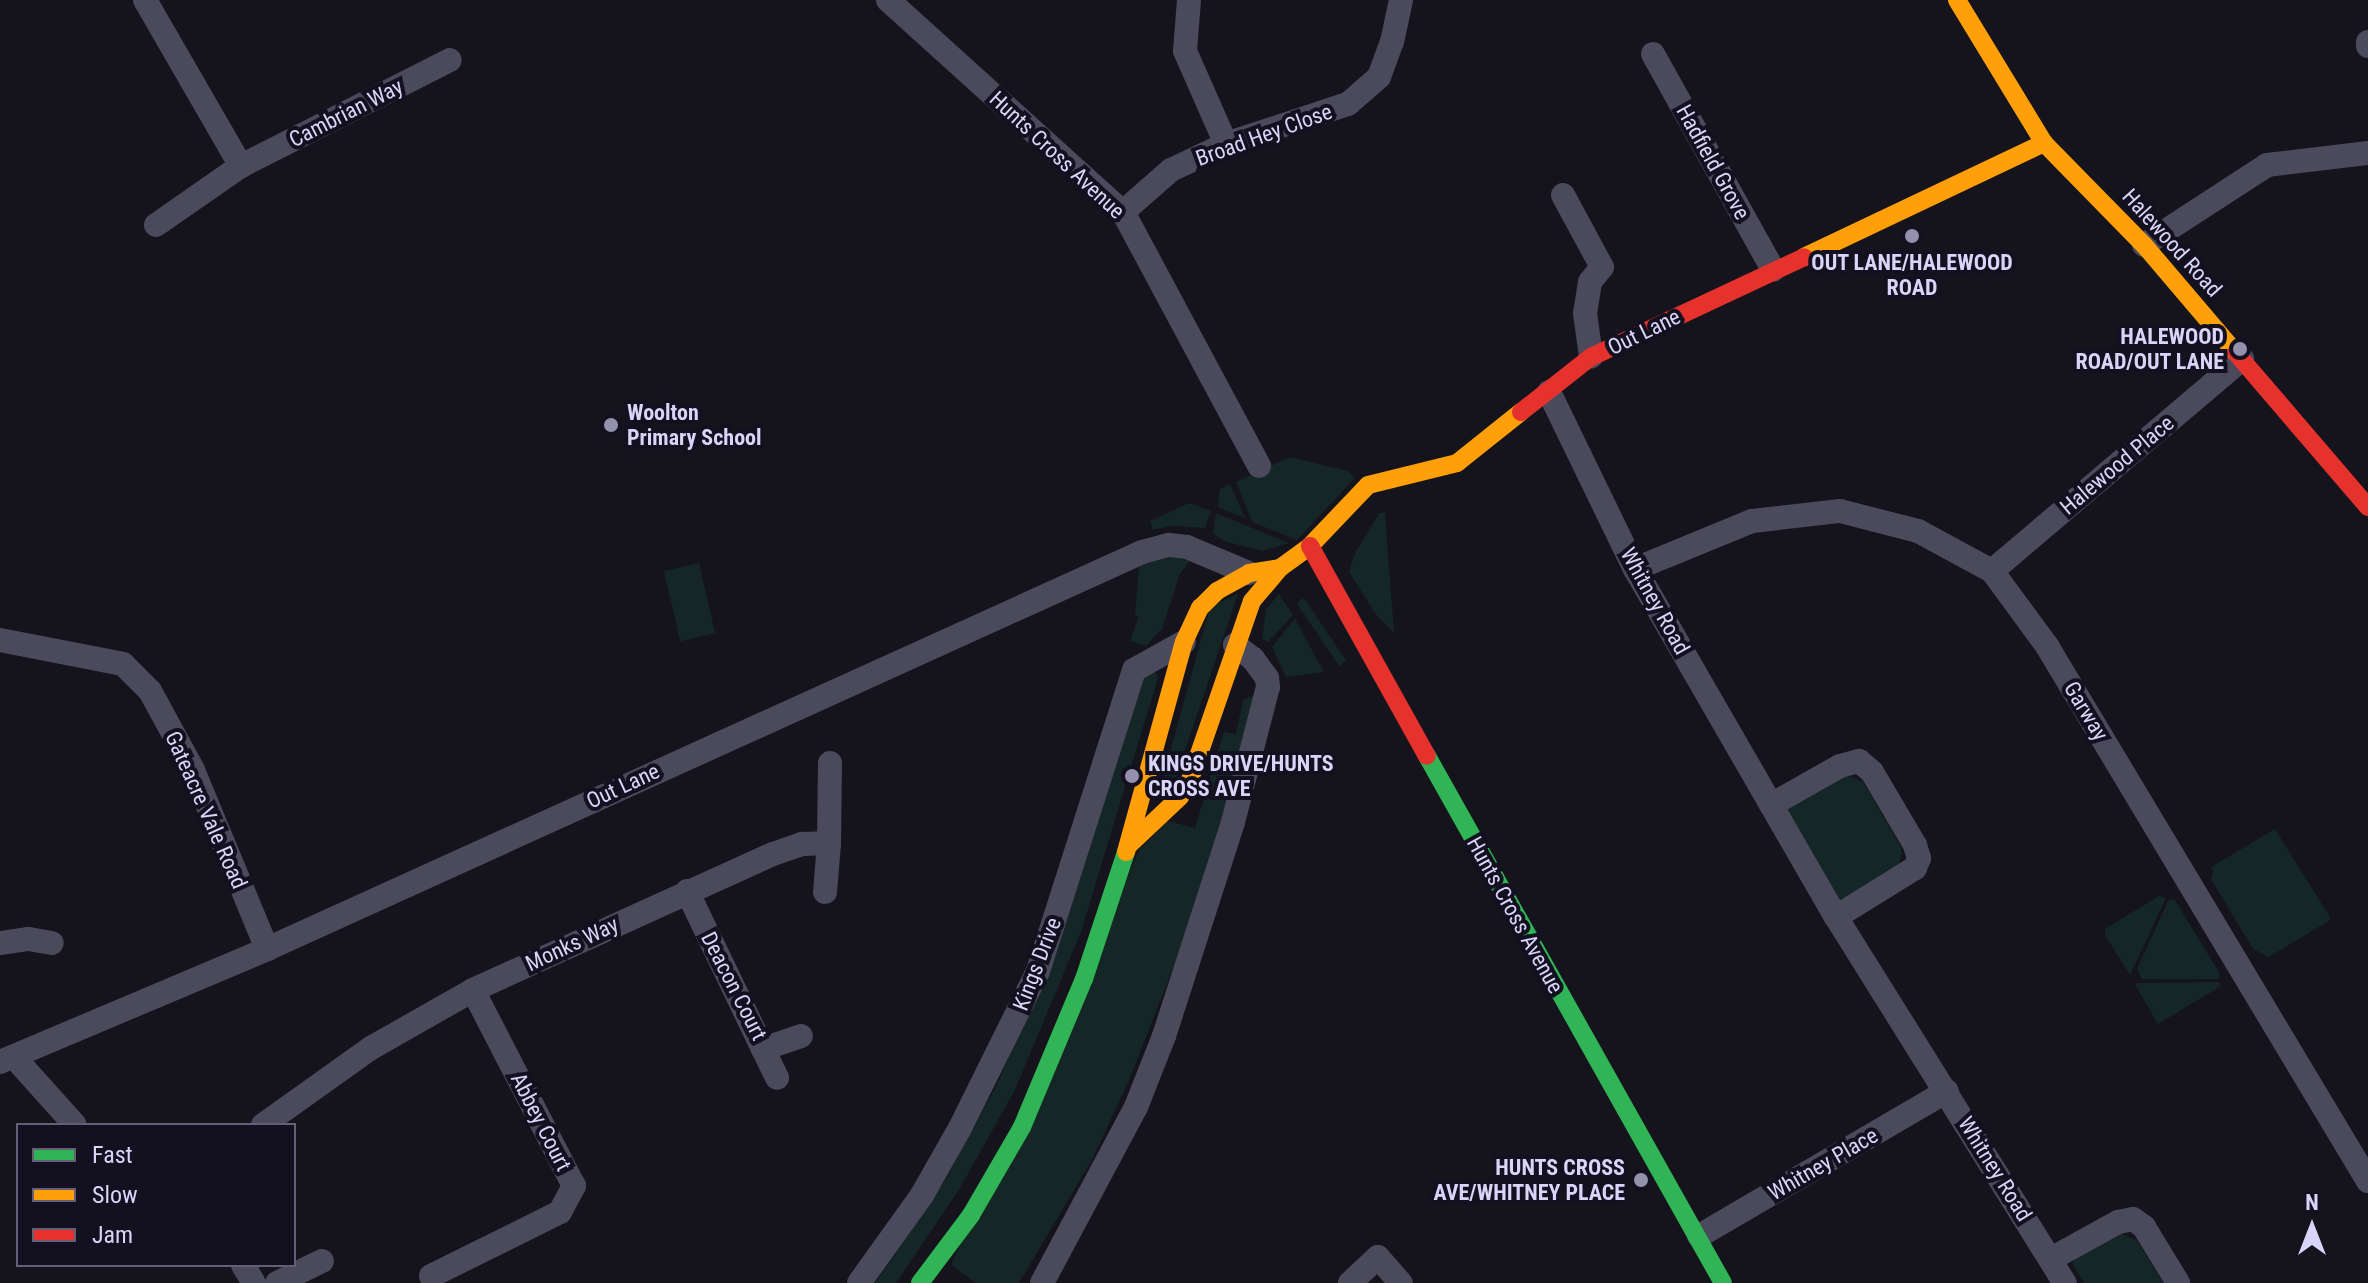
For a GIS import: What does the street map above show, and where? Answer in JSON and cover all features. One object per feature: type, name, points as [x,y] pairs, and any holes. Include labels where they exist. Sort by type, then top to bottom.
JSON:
[{"type":"street","points":[[145,0],[241,166]]},
{"type":"street","name":"Hunts Cross Avenue","points":[[888,0],[1123,212],[1259,466]]},
{"type":"street","points":[[1189,0],[1185,51],[1226,144]]},
{"type":"street","name":"Broad Hey Close","points":[[1123,212],[1171,170],[1226,144],[1348,104],[1379,77],[1392,42],[1401,0]]},
{"type":"street","name":"Halewood Road","points":[[1957,0],[2044,143],[2144,245],[2368,507]]},
{"type":"street","name":"Hadfield Grove","points":[[1653,54],[1773,270]]},
{"type":"street","name":"Cambrian Way","points":[[156,225],[241,166],[450,60]]},
{"type":"street","name":"Out Lane","points":[[1280,568],[1310,546],[1368,485],[1457,463],[1591,357],[2044,143]]},
{"type":"street","points":[[2144,245],[2267,165],[2368,153]]},
{"type":"street","points":[[1563,195],[1602,267],[1590,282],[1585,313],[1591,357]]},
{"type":"street","name":"Halewood Place","points":[[1992,571],[2242,359]]},
{"type":"street","name":"Whitney Road","points":[[1549,392],[1635,569],[1771,805],[1836,917],[2065,1283]]},
{"type":"street","name":"Garway","points":[[1635,569],[1752,521],[1840,511],[1918,531],[1992,571],[2047,646],[2368,1181]]},
{"type":"street","name":"Out Lane","points":[[7,1060],[267,949],[1142,552],[1169,545],[1187,547],[1249,573]]},
{"type":"street","name":"Hunts Cross Avenue","points":[[1310,546],[1723,1283]]},
{"type":"street","points":[[930,1280],[1022,1127],[1084,979],[1128,846],[1184,642],[1200,608],[1217,591],[1249,573],[1280,568]]},
{"type":"street","points":[[1128,846],[1180,797],[1190,780],[1252,601],[1280,568]]},
{"type":"street","name":"Gateacre Vale Road","points":[[0,640],[123,664],[150,691],[193,770],[267,949]]},
{"type":"street","name":"Kings Drive","points":[[859,1283],[937,1169],[1038,971],[1134,670],[1184,642]]},
{"type":"street","points":[[1042,1283],[1136,1107],[1164,1036],[1233,822],[1268,687],[1267,678],[1253,659],[1235,645]]},
{"type":"street","points":[[1771,805],[1840,766],[1859,761],[1872,772],[1915,845],[1919,858],[1915,868],[1836,917]]},
{"type":"street","points":[[825,892],[830,763]]},
{"type":"street","name":"Monks Way","points":[[266,1123],[371,1048],[473,990],[773,854],[802,844],[829,843]]},
{"type":"street","name":"Deacon Court","points":[[687,891],[763,1049],[801,1036]]},
{"type":"street","points":[[0,943],[29,939],[52,943]]},
{"type":"street","name":"Abbey Court","points":[[431,1276],[560,1212],[574,1186],[473,990]]},
{"type":"street","points":[[763,1049],[777,1078]]},
{"type":"street","points":[[7,1060],[73,1123]]},
{"type":"street","name":"Whitney Place","points":[[1699,1236],[1947,1091]]},
{"type":"street","points":[[2051,1259],[2118,1222],[2133,1219],[2144,1227],[2178,1283]]},
{"type":"street","points":[[1350,1283],[1378,1257],[1401,1283]]},
{"type":"street","points":[[277,1283],[322,1261]]},
{"type":"shaded area","points":[[1290,457],[1348,471],[1355,478],[1297,540],[1252,522],[1236,482]]},
{"type":"shaded area","points":[[1230,484],[1245,518],[1217,507],[1220,489]]},
{"type":"shaded area","points":[[1189,503],[1211,511],[1205,528],[1172,526],[1153,530],[1150,521]]},
{"type":"shaded area","points":[[1216,513],[1289,543],[1262,551],[1227,542],[1213,534]]},
{"type":"shaded area","points":[[1379,513],[1385,513],[1394,633],[1377,616],[1349,572],[1354,555]]},
{"type":"shaded area","points":[[1161,556],[1191,559],[1180,574],[1162,629],[1146,646],[1130,641],[1138,618],[1135,614],[1139,566]]},
{"type":"shaded area","points":[[699,563],[715,633],[680,641],[664,571]]},
{"type":"shaded area","points":[[1238,594],[1173,786],[1167,785],[1162,781],[1210,607]]},
{"type":"shaded area","points":[[1279,594],[1293,615],[1268,642],[1262,639],[1266,609]]},
{"type":"shaded area","points":[[1304,598],[1346,661],[1339,666],[1297,603]]},
{"type":"shaded area","points":[[1295,618],[1324,672],[1286,677],[1272,647]]},
{"type":"shaded area","points":[[1155,671],[1158,678],[1081,932],[1015,1090],[960,1188],[896,1283],[875,1283],[946,1179],[998,1082],[1030,1008],[1139,680]]},
{"type":"shaded area","points":[[1255,695],[1226,805],[1177,958],[1130,1078],[1092,1160],[1019,1283],[976,1283],[951,1265],[1140,849],[1168,821],[1195,828],[1224,732],[1236,734],[1243,700]]},
{"type":"shaded area","points":[[1848,776],[1863,782],[1901,847],[1902,855],[1897,869],[1837,903],[1783,811],[1836,779]]},
{"type":"shaded area","points":[[2275,829],[2330,917],[2329,921],[2269,957],[2253,949],[2211,879],[2211,867]]},
{"type":"shaded area","points":[[2159,896],[2166,898],[2130,975],[2105,935],[2105,929]]},
{"type":"shaded area","points":[[2169,899],[2175,900],[2220,974],[2219,979],[2142,979],[2137,969]]},
{"type":"shaded area","points":[[2219,982],[2221,986],[2158,1024],[2134,983]]},
{"type":"shaded area","points":[[2120,1233],[2137,1240],[2163,1283],[2084,1283],[2072,1263],[2078,1254]]},
{"type":"traffic: fast","points":[[1427,756],[1723,1283]]},
{"type":"traffic: fast","points":[[920,1283],[971,1215],[1022,1127],[1084,979],[1126,852]]},
{"type":"traffic: slow","points":[[1957,0],[2044,143],[2144,245],[2236,353]]},
{"type":"traffic: slow","points":[[1804,257],[2044,143]]},
{"type":"traffic: slow","points":[[1128,846],[1180,797],[1190,780],[1252,601],[1280,568],[1310,546],[1368,485],[1457,463],[1521,412]]},
{"type":"traffic: slow","points":[[1126,852],[1184,642],[1200,608],[1217,591],[1249,573],[1280,568]]},
{"type":"traffic: jam","points":[[1521,412],[1591,357],[1804,257]]},
{"type":"traffic: jam","points":[[2236,353],[2368,507]]},
{"type":"traffic: jam","points":[[1310,546],[1427,756]]},
{"type":"place","name":"OUT LANE/HALEWOOD ROAD","points":[[1912,236]]},
{"type":"place","name":"HALEWOOD ROAD/OUT LANE","points":[[2240,349]]},
{"type":"place","name":"Woolton Primary School","points":[[611,425]]},
{"type":"place","name":"KINGS DRIVE/HUNTS CROSS AVE","points":[[1132,776]]},
{"type":"place","name":"HUNTS CROSS AVE/WHITNEY PLACE","points":[[1641,1180]]}]
